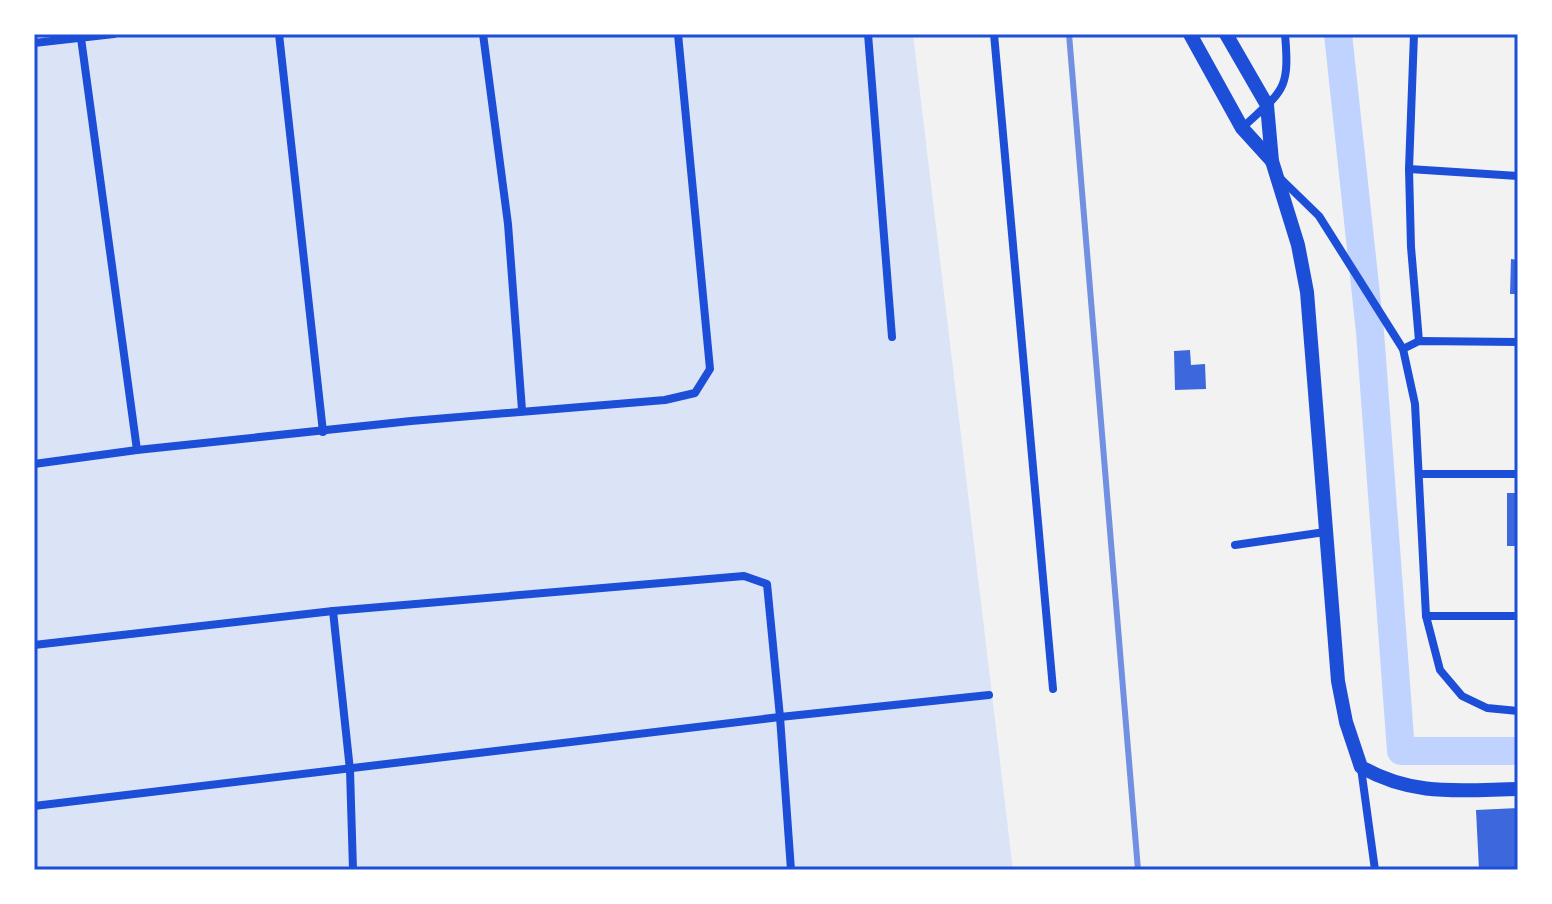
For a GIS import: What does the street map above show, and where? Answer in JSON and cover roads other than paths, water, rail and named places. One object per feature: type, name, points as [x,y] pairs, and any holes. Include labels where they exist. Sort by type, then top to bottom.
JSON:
[{"type":"street","points":[[34,43],[114,34]]},
{"type":"street","points":[[279,34],[323,432]]},
{"type":"street","points":[[483,34],[508,224],[522,410]]},
{"type":"street","points":[[34,464],[137,450],[522,410],[665,400],[695,393],[710,369],[678,34]]},
{"type":"street","points":[[868,34],[892,337]]},
{"type":"street","points":[[994,34],[1053,689]]},
{"type":"street","points":[[1190,34],[1242,128],[1319,216],[1403,349],[1415,404],[1426,616],[1440,670],[1462,696],[1487,708],[1518,711]]},
{"type":"street","points":[[1226,34],[1267,105],[1274,168],[1298,245],[1307,292],[1338,681],[1346,722],[1361,767],[1375,870]]},
{"type":"street","points":[[1242,128],[1284,86],[1288,70],[1285,34]]},
{"type":"street","points":[[1414,34],[1409,169],[1411,247],[1419,341]]},
{"type":"street","points":[[81,38],[137,450]]},
{"type":"street","points":[[1409,169],[1518,176]]},
{"type":"street","points":[[1403,349],[1419,341],[1518,342]]},
{"type":"street","points":[[1420,474],[1518,474]]},
{"type":"street","points":[[1235,545],[1325,532]]},
{"type":"street","points":[[34,645],[333,611],[744,576],[767,584],[791,870]]},
{"type":"street","points":[[333,611],[350,770],[353,870]]},
{"type":"street","points":[[1426,616],[1518,616]]},
{"type":"street","points":[[34,806],[989,695]]},
{"type":"street","points":[[1361,767],[1383,780],[1425,791],[1518,789]]},
{"type":"waterway","points":[[1338,34],[1370,332],[1401,751],[1518,751]]},
{"type":"railway","points":[[1069,34],[1138,870]]}]
